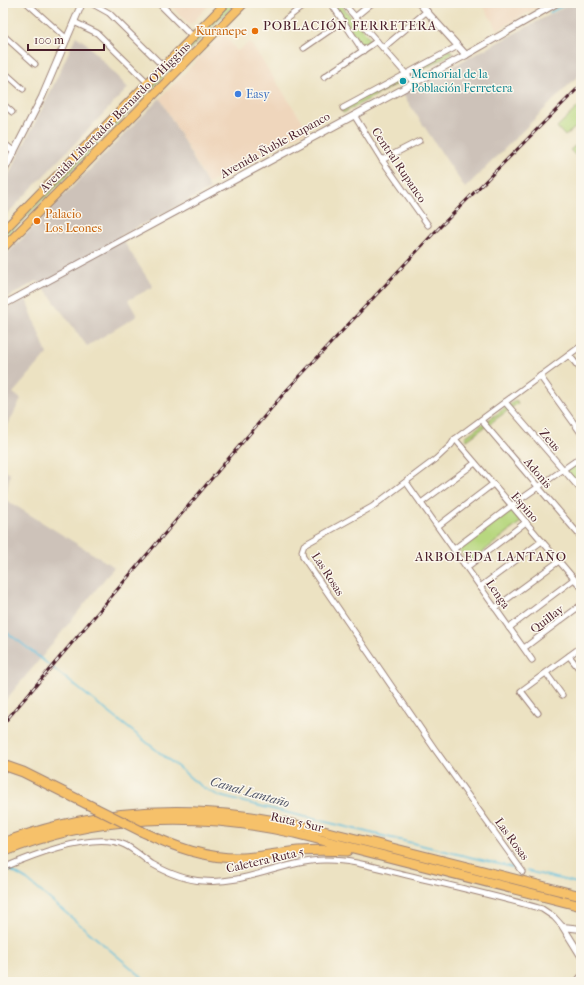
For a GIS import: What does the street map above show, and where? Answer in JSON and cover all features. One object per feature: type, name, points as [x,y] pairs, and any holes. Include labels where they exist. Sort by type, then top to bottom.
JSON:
[{"type":"highway","points":[[3,765],[23,772],[143,832],[182,849],[200,854],[221,857],[254,857],[311,850],[370,853]]},
{"type":"highway","name":"Ruta 5 Sur","points":[[3,844],[58,826],[116,815],[169,811],[224,813],[275,821],[330,833],[581,896]]},
{"type":"highway","name":"Ruta 5 Sur","points":[[3,852],[38,840],[86,827],[121,822],[172,819],[218,820],[260,826],[581,906]]},
{"type":"main road","name":"Avenida Libertador Bernardo O'Higgins","points":[[3,231],[226,3]]},
{"type":"main road","name":"Avenida Libertador Bernardo O'Higgins","points":[[3,248],[244,3]]},
{"type":"main road","points":[[84,149],[86,154],[91,158]]},
{"type":"street","points":[[27,3],[67,39]]},
{"type":"street","points":[[3,173],[42,97],[82,3]]},
{"type":"street","points":[[91,3],[110,13],[164,67]]},
{"type":"street","points":[[159,3],[193,37]]},
{"type":"street","points":[[286,18],[306,3]]},
{"type":"street","points":[[331,3],[363,51]]},
{"type":"street","points":[[343,3],[414,82]]},
{"type":"street","points":[[356,17],[372,3]]},
{"type":"street","points":[[419,3],[466,55]]},
{"type":"street","name":"Avenida Ñuble Rupanco","points":[[3,305],[466,55],[557,3]]},
{"type":"street","points":[[383,48],[427,11]]},
{"type":"street","points":[[304,48],[343,21]]},
{"type":"street","points":[[74,22],[97,33],[148,83]]},
{"type":"street","points":[[3,35],[35,64]]},
{"type":"street","points":[[324,77],[377,41]]},
{"type":"street","name":"Avenida Ñuble Rupanco","points":[[344,108],[458,46]]},
{"type":"street","points":[[3,71],[23,89]]},
{"type":"street","points":[[3,104],[12,112]]},
{"type":"street","name":"Central Rupanco","points":[[354,115],[382,160],[428,225]]},
{"type":"street","points":[[382,160],[419,141]]},
{"type":"street","points":[[3,143],[14,152]]},
{"type":"street","name":"Las Rosas","points":[[523,872],[434,748],[303,557],[302,551],[304,545],[372,507],[444,453],[455,440],[581,346]]},
{"type":"street","points":[[570,355],[581,370]]},
{"type":"street","points":[[540,376],[581,433]]},
{"type":"street","name":"Zeus","points":[[505,402],[581,490]]},
{"type":"street","name":"Adonis","points":[[481,420],[581,537]]},
{"type":"street","name":"Espino","points":[[455,440],[581,587]]},
{"type":"street","points":[[454,549],[511,506],[581,457]]},
{"type":"street","points":[[421,503],[475,463]]},
{"type":"street","name":"Lenga","points":[[406,482],[532,660]]},
{"type":"street","points":[[438,526],[493,484]]},
{"type":"street","points":[[467,567],[526,522]]},
{"type":"street","points":[[480,587],[542,542]]},
{"type":"street","points":[[495,608],[558,561]]},
{"type":"street","points":[[510,628],[574,579]]},
{"type":"street","name":"Quillay","points":[[524,648],[581,606]]},
{"type":"street","points":[[538,713],[521,691],[581,647]]},
{"type":"street","points":[[570,656],[581,671]]},
{"type":"street","points":[[546,673],[562,695]]},
{"type":"street","name":"Caletera Ruta 5","points":[[3,868],[61,848],[83,842],[105,840],[125,845],[153,864],[169,872],[186,878],[202,881],[240,879],[308,861],[342,860],[542,909],[554,916],[563,927]]},
{"type":"street","points":[[563,927],[581,929]]},
{"type":"street","points":[[563,927],[581,956]]},
{"type":"street","points":[[577,982],[581,977]]},
{"type":"shaded area","points":[[168,3],[211,3],[190,25]]},
{"type":"shaded area","points":[[481,3],[545,3],[498,30]]},
{"type":"shaded area","points":[[572,3],[581,3],[581,73],[465,188],[402,93]]},
{"type":"shaded area","points":[[224,33],[237,51],[250,42],[308,130],[208,184],[160,98]]},
{"type":"shaded area","points":[[76,36],[87,44],[128,88],[3,218],[3,186],[49,95]]},
{"type":"shaded area","points":[[160,98],[210,189],[120,236],[153,287],[128,300],[137,316],[87,346],[48,293],[37,281],[3,300],[3,258]]},
{"type":"shaded area","points":[[26,299],[47,354],[13,393],[21,399],[3,435],[3,310]]},
{"type":"shaded area","points":[[3,469],[10,473],[7,492],[3,498]]},
{"type":"shaded area","points":[[3,498],[114,567],[3,703]]},
{"type":"green space","points":[[229,3],[236,3],[3,241],[3,234]]},
{"type":"green space","points":[[333,3],[339,3],[372,41],[363,48]]},
{"type":"green space","points":[[450,50],[453,53],[412,76],[409,72]]},
{"type":"green space","points":[[401,76],[404,80],[343,113],[341,109]]},
{"type":"green space","points":[[581,104],[581,123],[565,136],[557,127]]},
{"type":"green space","points":[[581,141],[581,156],[578,158],[570,150]]},
{"type":"green space","points":[[516,400],[518,403],[467,440],[465,437]]},
{"type":"green space","points":[[581,460],[581,489],[565,471]]},
{"type":"green space","points":[[510,508],[522,521],[469,563],[458,548]]},
{"type":"waterway","points":[[549,13],[568,3]]},
{"type":"waterway","name":"Canal Lantaño","points":[[3,630],[207,790],[223,797],[515,868]]},
{"type":"waterway","points":[[8,869],[27,880],[148,982]]},
{"type":"waterway","name":"Canal Lantaño","points":[[527,871],[581,884]]},
{"type":"railway","points":[[3,724],[286,391],[433,234],[581,85]]},
{"type":"place","name":"Kuranepe","points":[[255,31]]},
{"type":"place","name":"Memorial de la Población Ferretera","points":[[403,81]]},
{"type":"place","name":"Easy","points":[[238,94]]},
{"type":"place","name":"Palacio Los Leones","points":[[37,221]]},
{"type":"district","name":"POBLACIÓN FERRETERA","points":[[350,25]]},
{"type":"district","name":"ARBOLEDA LANTAÑO","points":[[491,556]]}]
